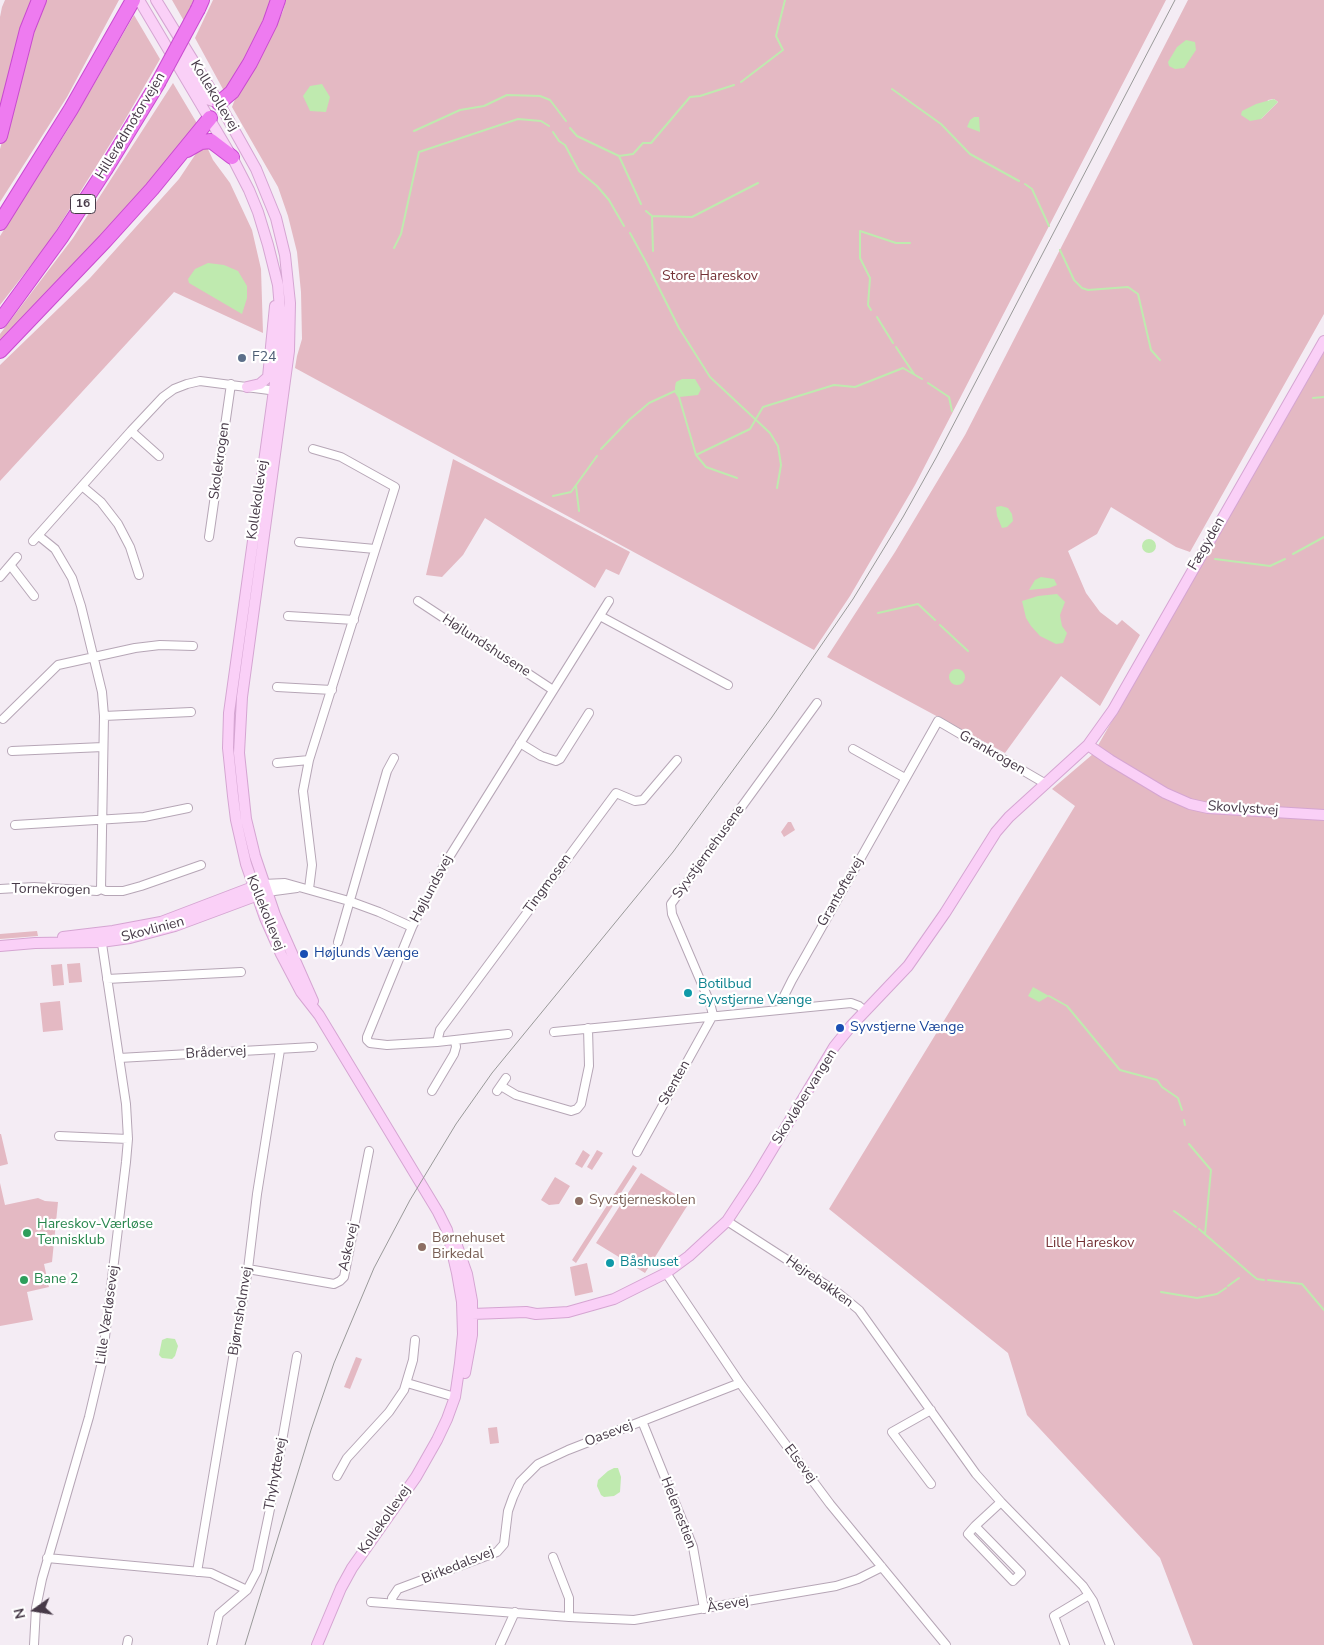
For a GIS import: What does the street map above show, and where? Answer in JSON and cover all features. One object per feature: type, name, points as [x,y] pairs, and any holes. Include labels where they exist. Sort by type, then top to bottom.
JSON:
[{"type":"highway","points":[[0,136],[27,30],[39,0]]},
{"type":"highway","points":[[0,223],[71,109],[121,23],[137,0]]},
{"type":"highway","points":[[219,103],[232,92],[250,64],[270,23],[278,0]]},
{"type":"highway","name":"Hillerødmotorvejen","points":[[0,321],[62,236],[105,170],[158,83],[200,5]]},
{"type":"highway","points":[[0,351],[105,241],[210,118]]},
{"type":"highway","points":[[182,153],[201,142],[211,141],[232,157]]},
{"type":"street","name":"Kollekollevej","points":[[137,0],[210,118],[232,157],[258,212],[278,285],[280,391]]},
{"type":"street","points":[[137,0],[185,64],[208,99],[219,103],[210,118]]},
{"type":"street","name":"Kollekollevej","points":[[156,0],[219,103],[264,186],[281,236],[290,303],[290,342],[280,391],[229,713],[229,761],[235,812],[260,889],[319,1015],[421,1182],[447,1230],[469,1318],[467,1364],[461,1387],[447,1419],[428,1456],[352,1568],[341,1588],[317,1645]]},
{"type":"street","points":[[247,387],[260,384],[268,377],[278,285]]},
{"type":"street","name":"Fægyden","points":[[1088,744],[1113,710],[1324,341]]},
{"type":"street","points":[[139,574],[130,547],[118,524],[101,502],[82,486],[163,397],[174,389],[200,381],[280,391]]},
{"type":"street","name":"Skolekrogen","points":[[209,537],[231,384]]},
{"type":"street","points":[[131,431],[158,456]]},
{"type":"street","points":[[309,889],[312,865],[303,791],[309,760],[395,487],[341,457],[313,449]]},
{"type":"street","name":"Tornekrogen","points":[[82,486],[36,539],[55,549],[72,578],[81,606],[102,692],[104,716],[101,889]]},
{"type":"street","points":[[299,542],[375,550]]},
{"type":"street","points":[[0,578],[17,557]]},
{"type":"street","points":[[11,566],[34,596]]},
{"type":"street","name":"Højlundshusene","points":[[418,601],[553,690]]},
{"type":"street","name":"Højlundsvej","points":[[437,1042],[387,1045],[370,1043],[367,1040],[368,1033],[412,927],[443,867],[609,601]]},
{"type":"street","points":[[288,616],[354,620]]},
{"type":"street","points":[[600,616],[728,685]]},
{"type":"street","points":[[4,719],[58,665],[135,648],[192,646]]},
{"type":"street","points":[[277,687],[332,690]]},
{"type":"street","name":"Syvstjernehusene","points":[[713,1015],[710,1003],[672,914],[671,904],[817,702]]},
{"type":"street","points":[[104,716],[191,712]]},
{"type":"street","points":[[520,743],[541,756],[556,761],[560,759],[589,713]]},
{"type":"street","name":"Grantoftevej","points":[[785,1008],[784,996],[792,980],[938,721]]},
{"type":"street","name":"Grankrogen","points":[[938,721],[1046,784]]},
{"type":"street","name":"Skovløbervangen","points":[[469,1318],[526,1318],[536,1314],[568,1312],[593,1306],[637,1289],[666,1273],[710,1238],[726,1221],[754,1180],[834,1048],[865,1011],[908,966],[945,913],[996,832],[1009,817],[1088,744]]},
{"type":"street","name":"Skovlystvej","points":[[1088,744],[1110,760],[1165,793],[1190,804],[1208,808],[1324,814]]},
{"type":"street","points":[[12,751],[103,747]]},
{"type":"street","points":[[853,749],[905,778]]},
{"type":"street","points":[[338,942],[387,771],[394,758]]},
{"type":"street","points":[[276,763],[309,760]]},
{"type":"street","name":"Tingmosen","points":[[437,1042],[440,1030],[616,793],[635,801],[643,800],[677,760]]},
{"type":"street","points":[[15,825],[102,818],[144,817],[188,808]]},
{"type":"street","name":"Tornekrogen","points":[[0,889],[34,887],[123,891],[201,865]]},
{"type":"street","points":[[260,889],[299,887],[309,889],[379,912],[412,927]]},
{"type":"street","name":"Skovlinien","points":[[0,946],[144,935],[175,926],[260,889]]},
{"type":"street","name":"Lille Værløsevej","points":[[34,1645],[36,1608],[47,1558],[89,1417],[102,1362],[128,1139],[126,1104],[101,937]]},
{"type":"street","points":[[107,979],[241,972]]},
{"type":"street","points":[[554,1032],[851,1003],[865,1011]]},
{"type":"street","name":"Stenten","points":[[637,1152],[713,1015]]},
{"type":"street","points":[[506,1078],[499,1088],[571,1111],[577,1109],[581,1104],[589,1066],[588,1028]]},
{"type":"street","points":[[437,1042],[508,1034]]},
{"type":"street","points":[[432,1091],[454,1054],[455,1040]]},
{"type":"street","name":"Brådervej","points":[[119,1058],[313,1047]]},
{"type":"street","name":"Bjørnsholmvej","points":[[197,1572],[248,1269],[257,1194],[280,1050]]},
{"type":"street","points":[[59,1136],[128,1139]]},
{"type":"street","name":"Askevej","points":[[248,1269],[334,1284],[340,1281],[344,1277],[369,1151]]},
{"type":"street","name":"Hejrebakken","points":[[726,1221],[837,1292],[859,1310],[976,1474],[1000,1502],[1076,1577],[1089,1595],[1110,1645]]},
{"type":"street","name":"Elsevej","points":[[666,1273],[740,1383],[830,1504],[946,1645]]},
{"type":"street","points":[[337,1476],[347,1458],[389,1412],[408,1383],[415,1340]]},
{"type":"street","name":"Thyhyttevej","points":[[247,1590],[256,1571],[266,1527],[298,1356]]},
{"type":"street","points":[[408,1383],[455,1397]]},
{"type":"street","name":"Oasevej","points":[[508,1517],[512,1497],[520,1482],[538,1464],[562,1452],[740,1383]]},
{"type":"street","points":[[931,1410],[892,1432],[931,1484]]},
{"type":"street","name":"Helenestien","points":[[642,1421],[693,1547],[704,1609]]},
{"type":"street","points":[[975,1526],[1021,1573],[1013,1581],[968,1534],[975,1526],[1000,1502]]},
{"type":"street","name":"Birkedalsvej","points":[[393,1603],[392,1598],[398,1589],[497,1552],[504,1544],[508,1517]]},
{"type":"street","points":[[553,1557],[569,1598],[569,1618]]},
{"type":"street","points":[[47,1558],[211,1573],[247,1590],[220,1614],[212,1645]]},
{"type":"street","name":"Åsevej","points":[[371,1602],[515,1612],[569,1618],[634,1620],[836,1586],[858,1579],[882,1567]]},
{"type":"street","points":[[1065,1645],[1054,1616],[1089,1595]]},
{"type":"street","points":[[500,1645],[515,1612]]},
{"type":"green space","points":[[5,0],[32,0],[21,30],[0,109],[0,17]]},
{"type":"green space","points":[[44,0],[119,0],[67,97],[0,202],[0,149],[29,36]]},
{"type":"green space","points":[[172,0],[194,0],[184,21]]},
{"type":"green space","points":[[213,0],[271,0],[261,26],[230,86],[224,91],[195,38]]},
{"type":"green space","name":"Store Hareskov","points":[[286,0],[1166,0],[915,485],[850,596],[814,650],[295,368],[302,339],[301,292],[297,252],[278,187],[232,107],[239,89],[265,49],[283,11]]},
{"type":"green space","points":[[1188,0],[1324,0],[1324,314],[1190,552],[1176,547],[1111,507],[1097,534],[1068,551],[1086,593],[1100,612],[1117,625],[1122,620],[1140,635],[1100,706],[1061,676],[1005,753],[827,657],[895,552],[965,435]],"holes":[[[1274,99],[1278,102],[1261,119],[1268,100]]]},
{"type":"green space","points":[[134,15],[160,59],[122,125],[49,242],[0,305],[0,236],[68,129]]},
{"type":"green space","points":[[173,83],[198,125],[105,241],[0,345],[0,334],[73,238]]},
{"type":"green space","points":[[206,145],[213,160],[230,183],[252,230],[261,269],[263,333],[174,292],[0,481],[0,365],[90,278],[179,179],[199,149]]},
{"type":"green space","name":"Lille Hareskov","points":[[1324,352],[1324,1645],[1193,1645],[1160,1558],[1027,1415],[1008,1353],[829,1209],[1075,806],[1052,789],[1093,754]]},
{"type":"green space","points":[[453,459],[630,552],[619,575],[606,569],[595,588],[485,518],[463,555],[442,577],[426,575]]},
{"type":"green space","points":[[788,822],[791,822],[795,830],[784,837],[781,832]]},
{"type":"green space","points":[[37,931],[38,936],[0,939],[0,934]]},
{"type":"green space","points":[[80,963],[82,982],[69,983],[67,964]]},
{"type":"green space","points":[[62,964],[64,985],[53,986],[51,965]]},
{"type":"green space","points":[[60,1001],[63,1030],[43,1032],[40,1003]]},
{"type":"green space","points":[[0,1134],[8,1164],[0,1166]]},
{"type":"green space","points":[[583,1150],[590,1155],[582,1168],[575,1164]]},
{"type":"green space","points":[[597,1150],[603,1153],[592,1170],[587,1167]]},
{"type":"green space","points":[[633,1165],[637,1168],[576,1263],[572,1260]]},
{"type":"green space","points":[[641,1173],[689,1203],[645,1273],[596,1243]]},
{"type":"green space","points":[[555,1177],[570,1186],[559,1204],[549,1205],[541,1200]]},
{"type":"green space","name":"Hareskov-Værløse Tennisklub","points":[[0,1183],[5,1205],[38,1198],[45,1201],[58,1202],[52,1262],[44,1264],[49,1287],[27,1292],[33,1320],[0,1326]]},
{"type":"green space","points":[[587,1263],[593,1292],[575,1296],[570,1267]]},
{"type":"green space","points":[[356,1357],[362,1359],[350,1389],[344,1387]]},
{"type":"green space","points":[[497,1427],[499,1443],[490,1444],[488,1428]]},
{"type":"shaded area","points":[[1186,40],[1195,42],[1196,50],[1184,68],[1175,69],[1169,66],[1168,62],[1177,47]]},
{"type":"shaded area","points":[[322,84],[330,97],[326,112],[310,111],[303,96],[310,86]]},
{"type":"shaded area","points":[[1274,99],[1278,102],[1261,119],[1250,121],[1241,115],[1242,111],[1256,104]]},
{"type":"shaded area","points":[[974,117],[979,117],[980,132],[967,127],[970,120]]},
{"type":"shaded area","points":[[208,263],[224,265],[238,271],[247,286],[247,298],[242,314],[189,283],[188,279],[195,269]]},
{"type":"shaded area","points":[[682,379],[695,379],[701,389],[698,395],[679,397],[675,387],[676,382]]},
{"type":"shaded area","points":[[996,507],[1008,508],[1012,514],[1013,521],[1007,527],[1002,528],[997,516]]},
{"type":"shaded area","points":[[1146,539],[1152,539],[1156,546],[1152,553],[1146,553],[1142,549],[1142,543]]},
{"type":"shaded area","points":[[1041,577],[1054,579],[1057,585],[1049,588],[1029,590],[1035,580]]},
{"type":"shaded area","points":[[1057,594],[1065,602],[1060,615],[1062,626],[1067,633],[1063,643],[1056,644],[1040,636],[1031,626],[1026,618],[1022,601],[1038,596]]},
{"type":"shaded area","points":[[957,669],[965,677],[957,685],[949,677]]},
{"type":"shaded area","points":[[1033,987],[1049,996],[1039,1002],[1028,996]]},
{"type":"shaded area","points":[[167,1338],[175,1339],[178,1346],[172,1359],[162,1358],[159,1355],[162,1340]]},
{"type":"shaded area","points":[[614,1468],[618,1468],[621,1477],[620,1492],[614,1496],[604,1497],[597,1486],[598,1480]]},
{"type":"waterway","points":[[741,82],[783,50],[776,36],[785,0]]},
{"type":"waterway","points":[[619,156],[633,154],[643,143],[651,143],[690,97],[700,96],[734,85]]},
{"type":"waterway","points":[[892,89],[941,124],[970,154],[1019,181]]},
{"type":"waterway","points":[[414,131],[460,110],[484,106],[507,95],[540,96],[550,100],[566,121]]},
{"type":"waterway","points":[[394,248],[401,234],[419,152],[518,119],[541,121],[549,126]]},
{"type":"waterway","points":[[570,128],[577,136],[619,156],[641,204]]},
{"type":"waterway","points":[[553,132],[559,141],[565,145],[579,171],[597,186],[609,200],[624,226]]},
{"type":"waterway","points":[[646,211],[652,216],[692,217],[758,183]]},
{"type":"waterway","points":[[1025,184],[1032,189],[1049,226]]},
{"type":"waterway","points":[[652,216],[653,251]]},
{"type":"waterway","points":[[871,310],[868,305],[870,278],[860,258],[860,231],[896,243],[910,243]]},
{"type":"waterway","points":[[630,233],[679,328],[710,377],[770,433],[778,446],[781,465],[777,488]]},
{"type":"waterway","points":[[1060,250],[1074,280],[1082,288],[1088,290],[1128,287],[1138,294],[1151,350],[1160,360]]},
{"type":"waterway","points":[[877,317],[893,343]]},
{"type":"waterway","points":[[896,347],[914,374]]},
{"type":"waterway","points":[[601,449],[629,420],[649,403],[675,391],[679,397],[696,455],[750,429],[763,407],[834,385],[855,387],[903,368],[922,379]]},
{"type":"waterway","points":[[928,383],[949,397],[952,411]]},
{"type":"waterway","points":[[1313,398],[1324,397]]},
{"type":"waterway","points":[[696,455],[706,467],[737,478]]},
{"type":"waterway","points":[[553,496],[571,492],[597,456]]},
{"type":"waterway","points":[[576,486],[579,511]]},
{"type":"waterway","points":[[1293,554],[1324,537]]},
{"type":"waterway","points":[[1215,559],[1270,566],[1285,559]]},
{"type":"waterway","points":[[878,613],[918,604],[935,620]]},
{"type":"waterway","points":[[940,625],[968,651]]},
{"type":"waterway","points":[[1049,996],[1067,1006],[1120,1070],[1157,1080],[1162,1087],[1178,1098],[1182,1110]]},
{"type":"waterway","points":[[1184,1120],[1185,1125]]},
{"type":"waterway","points":[[1189,1144],[1211,1170],[1205,1234]]},
{"type":"waterway","points":[[1174,1211],[1196,1227]]},
{"type":"waterway","points":[[1199,1229],[1257,1279],[1264,1280]]},
{"type":"waterway","points":[[1228,1286],[1239,1278]]},
{"type":"waterway","points":[[1268,1280],[1302,1284],[1324,1310]]},
{"type":"waterway","points":[[1161,1292],[1197,1298],[1217,1294],[1226,1288]]},
{"type":"tram line","points":[[245,1645],[311,1430],[334,1363],[374,1268],[410,1200],[456,1124],[492,1073],[673,852],[772,717],[853,599],[936,458],[1175,0]]},
{"type":"place","name":"F24","points":[[242,358]]},
{"type":"place","name":"Højlunds Vænge","points":[[304,954]]},
{"type":"place","name":"Botilbud Syvstjerne Vænge","points":[[688,993]]},
{"type":"place","name":"Syvstjerne Vænge","points":[[840,1028]]},
{"type":"place","name":"Syvstjerneskolen","points":[[579,1201]]},
{"type":"place","name":"Hareskov-Værløse Tennisklub","points":[[27,1233]]},
{"type":"place","name":"Børnehuset Birkedal","points":[[422,1247]]},
{"type":"place","name":"Båshuset","points":[[610,1263]]},
{"type":"place","name":"Bane 2","points":[[24,1280]]}]
